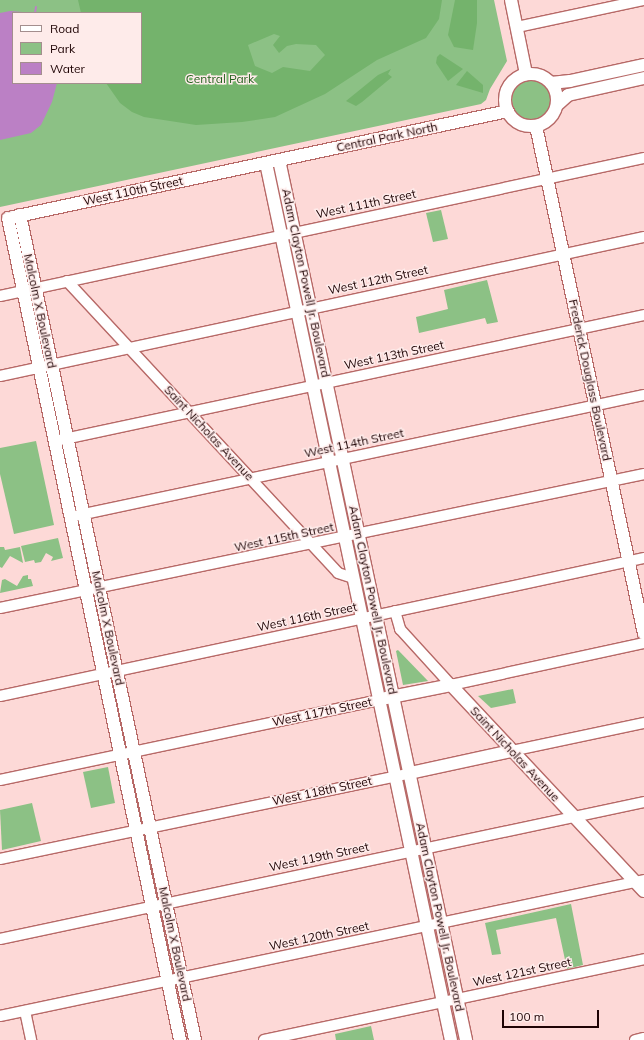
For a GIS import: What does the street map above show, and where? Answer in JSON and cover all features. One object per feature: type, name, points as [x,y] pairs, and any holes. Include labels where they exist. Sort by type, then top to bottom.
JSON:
[{"type":"main road","points":[[511,0],[526,74]]},
{"type":"main road","points":[[551,83],[570,81],[644,65]]},
{"type":"main road","points":[[557,105],[557,94],[551,83],[540,75],[526,74],[514,80],[508,88],[505,99],[508,111],[521,124],[536,126],[548,120],[557,105],[568,95],[644,78]]},
{"type":"main road","name":"Central Park North","points":[[266,163],[508,111]]},
{"type":"main road","name":"Frederick Douglass Boulevard","points":[[536,126],[644,634]]},
{"type":"main road","name":"Adam Clayton Powell Jr. Boulevard","points":[[279,160],[466,1040]]},
{"type":"main road","name":"Adam Clayton Powell Jr. Boulevard","points":[[266,163],[280,236],[451,1040]]},
{"type":"main road","name":"West 110th Street","points":[[4,219],[266,163]]},
{"type":"main road","name":"Malcolm X Boulevard","points":[[20,215],[196,1040]]},
{"type":"main road","name":"Malcolm X Boulevard","points":[[4,219],[39,366],[180,1040]]},
{"type":"main road","name":"West 117th Street","points":[[379,700],[451,685]]},
{"type":"main road","name":"Saint Nicholas Avenue","points":[[451,685],[573,818],[640,881],[644,891]]},
{"type":"main road","name":"West 118th Street","points":[[410,773],[511,751]]},
{"type":"street","points":[[517,27],[644,0]]},
{"type":"street","name":"West 111th Street","points":[[0,296],[644,158]]},
{"type":"street","name":"West 112th Street","points":[[0,376],[39,366],[296,310],[644,237]]},
{"type":"street","name":"Saint Nicholas Avenue","points":[[67,281],[340,575],[353,578]]},
{"type":"street","name":"West 113th Street","points":[[55,441],[580,330],[644,315]]},
{"type":"street","name":"West 114th Street","points":[[70,517],[644,395]]},
{"type":"street","name":"West 115th Street","points":[[0,608],[86,592],[644,474]]},
{"type":"street","name":"West 116th Street","points":[[0,696],[104,675],[361,618],[644,558]]},
{"type":"street","name":"Saint Nicholas Avenue","points":[[395,611],[400,629],[451,685]]},
{"type":"street","name":"West 117th Street","points":[[451,685],[644,643]]},
{"type":"street","name":"West 117th Street","points":[[0,780],[379,700]]},
{"type":"street","name":"West 118th Street","points":[[511,751],[644,723]]},
{"type":"street","name":"West 118th Street","points":[[0,859],[410,773]]},
{"type":"street","name":"West 119th Street","points":[[0,939],[644,802]]},
{"type":"street","name":"West 120th Street","points":[[0,1016],[168,982],[640,881]]},
{"type":"street","name":"West 121st Street","points":[[264,1040],[644,959]]},
{"type":"street","points":[[25,1011],[31,1040]]},
{"type":"street","points":[[635,1040],[644,1038]]},
{"type":"green space","name":"Central Park","points":[[0,0],[494,0],[507,61],[490,89],[486,100],[481,104],[0,207]]},
{"type":"green space","points":[[78,0],[442,0],[439,19],[426,38],[377,60],[325,94],[275,117],[242,122],[196,125],[144,117],[132,112],[120,103],[107,84],[142,84],[142,12],[81,12]],"holes":[[[274,34],[280,36],[273,45],[279,53],[287,46],[296,44],[316,45],[325,55],[310,71],[283,67],[272,73],[255,66],[248,45]]]},
{"type":"green space","points":[[455,0],[477,0],[477,23],[473,50],[454,47],[448,35]]},
{"type":"green space","points":[[440,54],[463,69],[448,81],[436,63],[437,57]]},
{"type":"green space","points":[[391,69],[388,74],[392,77],[362,102],[356,106],[346,101],[378,75]]},
{"type":"green space","points":[[467,71],[483,85],[483,93],[456,85]]},
{"type":"green space","points":[[536,80],[543,83],[549,89],[552,100],[551,108],[543,117],[536,120],[528,120],[521,117],[513,108],[512,96],[515,89],[524,81]]},
{"type":"green space","points":[[441,210],[448,239],[433,242],[426,213]]},
{"type":"green space","points":[[487,280],[498,322],[487,324],[485,318],[419,333],[416,317],[448,309],[444,290]]},
{"type":"green space","points":[[36,441],[54,525],[14,534],[0,474],[0,448]]},
{"type":"green space","points":[[58,538],[63,558],[51,561],[53,557],[46,553],[41,562],[35,563],[34,560],[25,562],[21,546]]},
{"type":"green space","points":[[0,547],[4,547],[5,550],[20,547],[23,563],[10,556],[2,568],[0,567]]},
{"type":"green space","points":[[28,575],[28,579],[31,579],[33,586],[0,593],[2,580],[5,579],[17,586],[23,576]]},
{"type":"green space","points":[[398,650],[428,681],[403,685],[396,651]]},
{"type":"green space","points":[[513,689],[516,703],[491,708],[478,696]]},
{"type":"green space","points":[[108,767],[115,803],[91,808],[83,772]]},
{"type":"green space","points":[[32,803],[41,841],[2,850],[0,810]]},
{"type":"green space","points":[[571,904],[583,965],[567,969],[556,918],[496,930],[501,954],[492,955],[485,923]]},
{"type":"green space","points":[[371,1026],[374,1040],[336,1040],[335,1034]]},
{"type":"water","points":[[10,11],[22,12],[12,12],[12,84],[57,84],[52,102],[41,125],[31,133],[0,140],[0,13]]},
{"type":"waterway","points":[[35,12],[36,7]]}]
